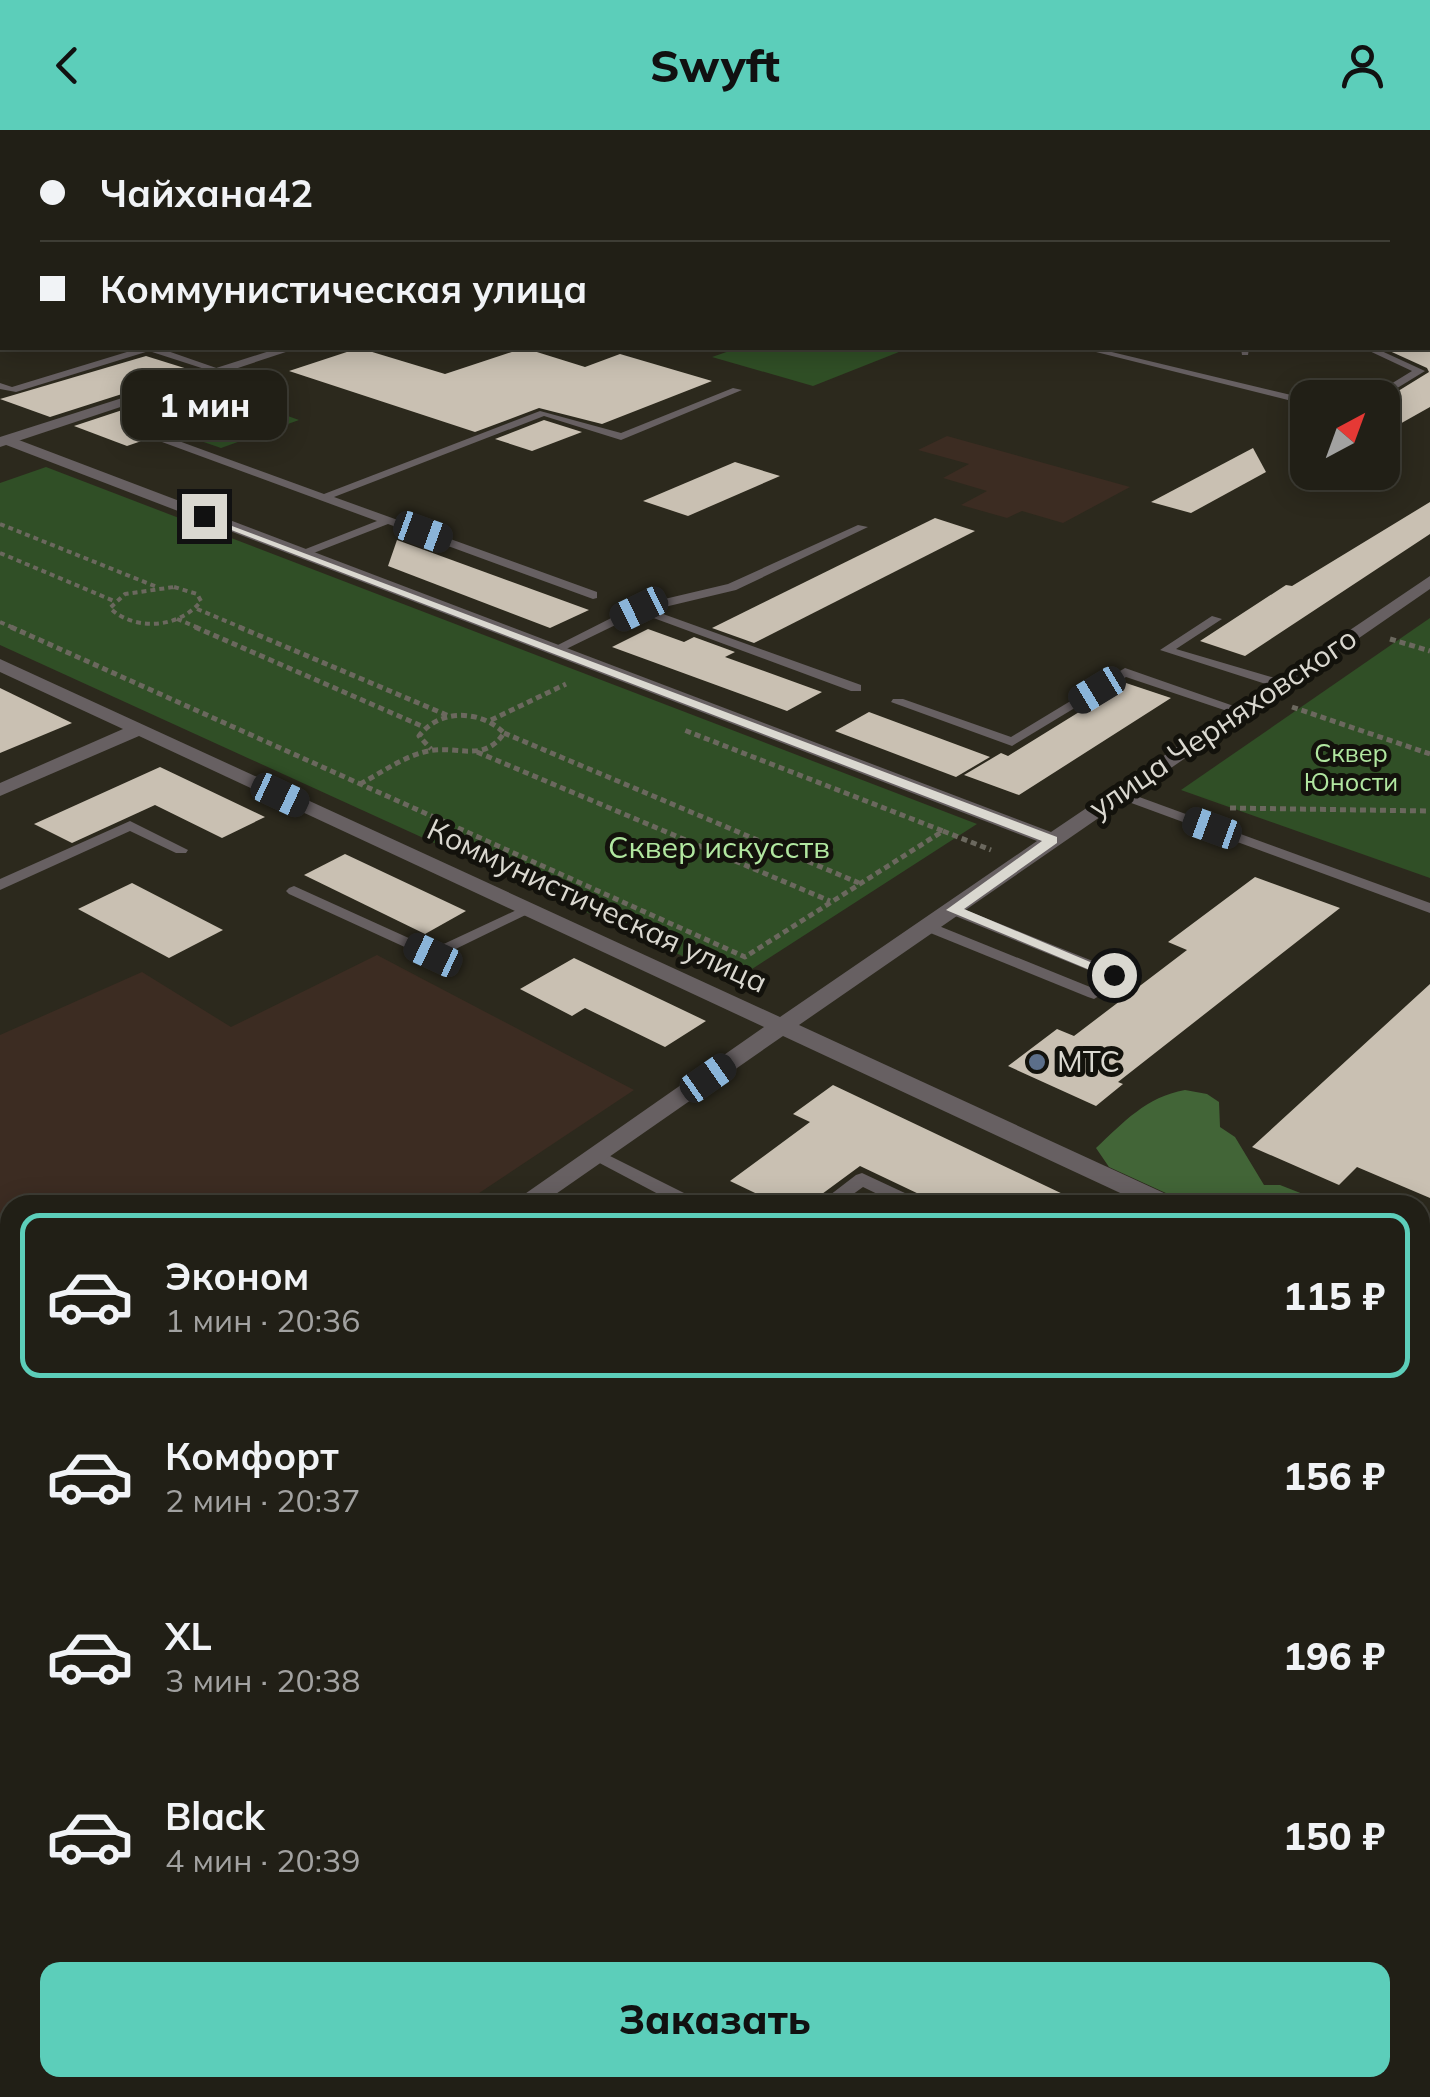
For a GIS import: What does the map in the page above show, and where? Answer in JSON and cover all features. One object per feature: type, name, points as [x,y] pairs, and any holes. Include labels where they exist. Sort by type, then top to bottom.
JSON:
[{"type":"street","points":[[2,440],[285,350]]},
{"type":"street","points":[[2,440],[1052,840]]},
{"type":"street","name":"улица Черняховского","points":[[537,1195],[1242,710],[1280,694],[1430,581]]},
{"type":"street","name":"Коммунистическая улица","points":[[0,665],[1146,1195]]},
{"type":"street","points":[[0,790],[139,730]]},
{"type":"lane","points":[[0,386],[12,390],[152,350]]},
{"type":"lane","points":[[164,350],[220,371]]},
{"type":"lane","points":[[1093,350],[1290,398]]},
{"type":"lane","points":[[1120,356],[1136,350]]},
{"type":"lane","points":[[1373,350],[1420,371],[1400,382]]},
{"type":"lane","points":[[204,376],[280,401],[166,440],[593,595]]},
{"type":"lane","points":[[325,497],[544,413],[621,437],[737,390]]},
{"type":"lane","points":[[302,554],[389,520]]},
{"type":"lane","points":[[554,650],[639,609],[732,587],[862,527]]},
{"type":"lane","points":[[639,609],[856,688]]},
{"type":"lane","points":[[1216,619],[1166,650],[1280,694]]},
{"type":"lane","points":[[898,702],[1012,742],[1125,672],[1242,710]]},
{"type":"lane","points":[[1120,794],[1430,908]]},
{"type":"lane","points":[[0,885],[130,824],[182,850]]},
{"type":"lane","points":[[294,891],[433,955],[528,910]]},
{"type":"lane","points":[[953,910],[1114,975]]},
{"type":"lane","points":[[929,927],[1094,994]]},
{"type":"lane","points":[[596,1154],[674,1195]]},
{"type":"lane","points":[[840,1195],[862,1179],[895,1195]]},
{"type":"path","points":[[0,524],[157,587]]},
{"type":"path","points":[[0,553],[114,601]]},
{"type":"path","points":[[177,619],[197,608],[201,600],[198,594],[157,587],[125,594],[110,608],[126,620],[177,619],[424,727]]},
{"type":"path","points":[[197,608],[449,716],[491,720],[566,684],[548,677]]},
{"type":"path","points":[[0,622],[745,957],[942,831]]},
{"type":"path","points":[[1280,694],[1430,754]]},
{"type":"path","points":[[430,750],[419,736],[424,727],[449,716]]},
{"type":"path","points":[[491,720],[504,733],[860,884]]},
{"type":"path","points":[[674,726],[992,851]]},
{"type":"path","points":[[360,784],[430,750],[477,752],[491,748],[504,733]]},
{"type":"path","points":[[477,752],[832,902]]},
{"type":"path","points":[[1223,808],[1430,811]]},
{"type":"shaded area","points":[[947,436],[1130,487],[1063,523],[1022,511],[1007,518],[961,505],[987,491],[943,478],[969,464],[918,450]]},
{"type":"shaded area","points":[[377,955],[634,1090],[476,1195],[0,1195],[0,1035],[142,972],[231,1027]]},
{"type":"green space","points":[[732,350],[904,350],[813,386],[712,357]]},
{"type":"green space","points":[[271,410],[299,420],[221,448],[192,438]]},
{"type":"green space","name":"Сквер искусств","points":[[46,467],[977,824],[735,980],[0,645],[0,483]]},
{"type":"green space","name":"Сквер Юности","points":[[1430,618],[1430,878],[1181,790]]},
{"type":"green space","points":[[1185,1090],[1207,1094],[1219,1102],[1220,1127],[1235,1137],[1264,1185],[1280,1185],[1306,1195],[1170,1195],[1109,1167],[1096,1148],[1126,1120],[1171,1093]]},
{"type":"building","points":[[353,350],[366,350],[445,374],[518,350],[530,350],[585,367],[620,354],[712,381],[602,424],[539,408],[475,432],[289,371]]},
{"type":"building","points":[[1387,350],[1430,350],[1430,407],[1400,424],[1400,390],[1429,372]]},
{"type":"building","points":[[146,356],[194,371],[50,417],[0,399]]},
{"type":"building","points":[[204,383],[258,401],[127,446],[74,426]]},
{"type":"building","points":[[544,420],[582,432],[532,451],[495,439]]},
{"type":"building","points":[[1253,448],[1266,472],[1191,513],[1151,502]]},
{"type":"building","points":[[735,462],[780,476],[688,516],[643,501]]},
{"type":"building","points":[[1430,502],[1430,534],[1245,656],[1200,641],[1286,585],[1292,586]]},
{"type":"building","points":[[935,518],[975,531],[754,643],[712,628]]},
{"type":"building","points":[[397,540],[589,610],[550,628],[388,566]]},
{"type":"building","points":[[648,629],[684,642],[694,637],[735,652],[725,657],[822,692],[787,711],[612,647]]},
{"type":"building","points":[[1126,683],[1171,698],[1019,795],[964,775],[1001,753],[1008,756]]},
{"type":"building","points":[[0,688],[72,723],[0,753]]},
{"type":"building","points":[[869,712],[990,757],[956,777],[835,731]]},
{"type":"building","points":[[160,767],[265,817],[222,838],[155,805],[72,843],[34,824]]},
{"type":"building","points":[[345,854],[466,911],[425,934],[304,875]]},
{"type":"building","points":[[1255,877],[1340,908],[1118,1082],[1123,1084],[1096,1106],[1008,1066],[1057,1029],[1074,1036],[1187,950],[1168,942]]},
{"type":"building","points":[[132,883],[223,930],[169,958],[78,909]]},
{"type":"building","points":[[574,958],[706,1021],[665,1047],[585,1008],[572,1016],[520,989]]},
{"type":"building","points":[[1430,984],[1430,1195],[1357,1167],[1339,1185],[1252,1147]]},
{"type":"building","points":[[833,1085],[1065,1195],[921,1195],[860,1166],[821,1195],[759,1195],[730,1181],[810,1122],[793,1114]]},
{"type":"place","name":"МТС","points":[[1037,1062]]},
{"type":"route","points":[[204,516],[1052,840],[953,910],[1114,975]]}]
